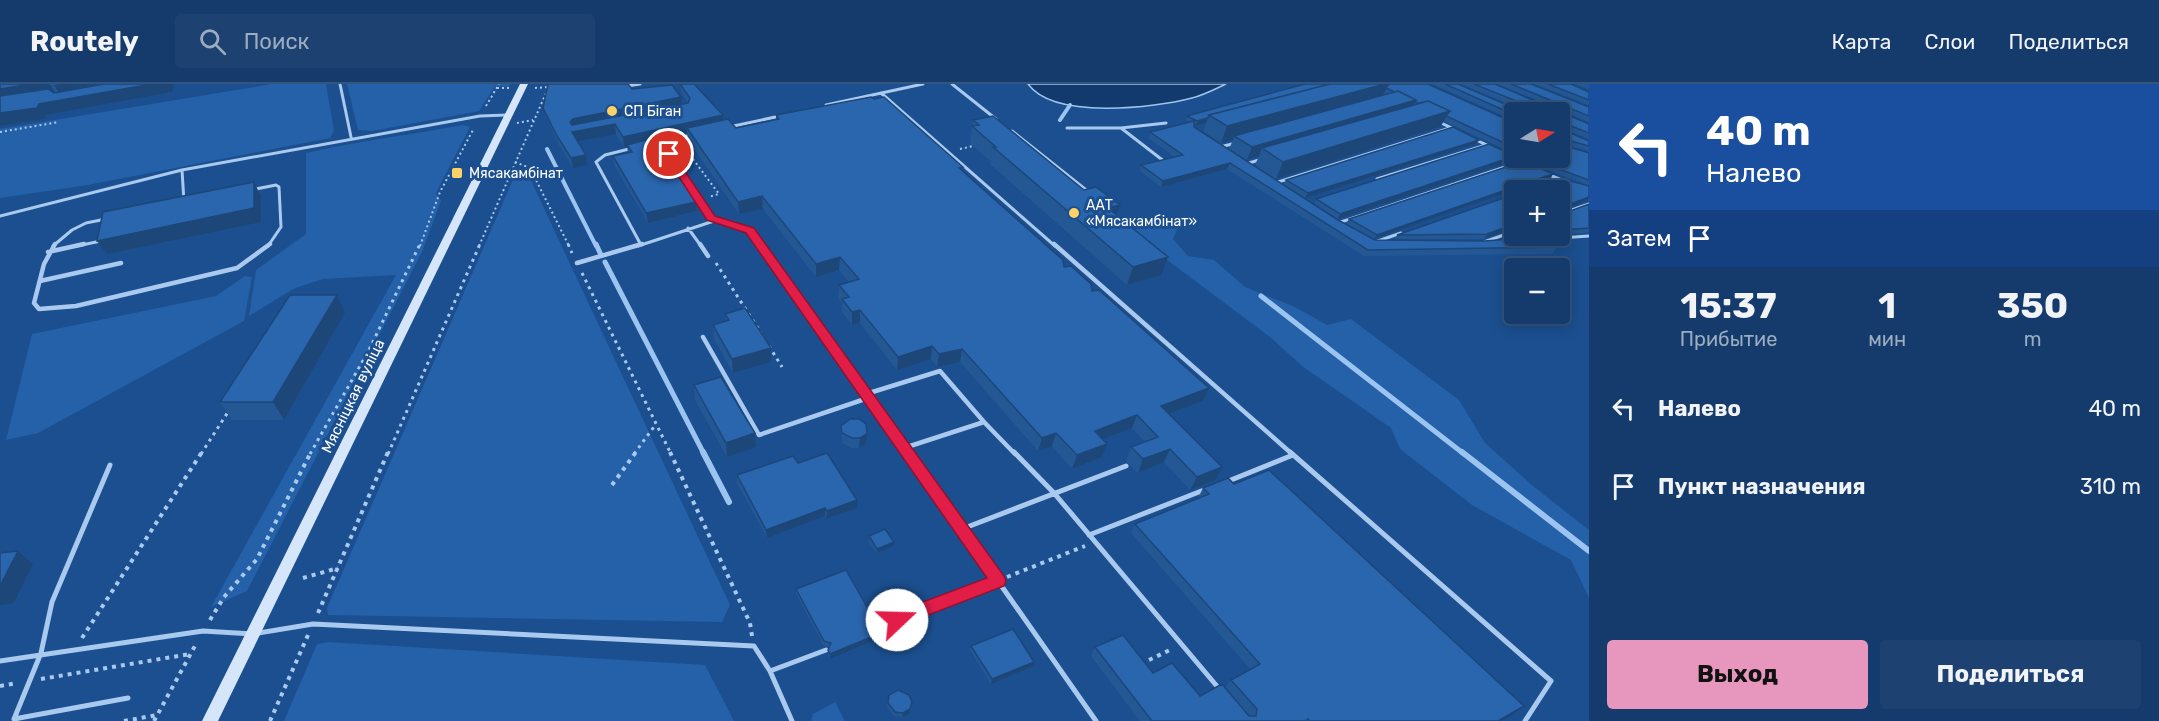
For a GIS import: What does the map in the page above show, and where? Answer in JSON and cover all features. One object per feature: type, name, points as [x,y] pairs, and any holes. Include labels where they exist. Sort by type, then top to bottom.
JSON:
[{"type":"main road","name":"Мясніцкая вуліца","points":[[210,721],[507,115],[528,86]]},
{"type":"lane","points":[[340,84],[351,137]]},
{"type":"lane","points":[[627,86],[640,84]]},
{"type":"lane","points":[[823,106],[923,84]]},
{"type":"lane","points":[[952,84],[998,120]]},
{"type":"lane","points":[[881,93],[1551,681],[1526,721]]},
{"type":"lane","points":[[718,129],[788,114]]},
{"type":"lane","points":[[0,216],[182,170],[351,137],[480,116],[507,115]]},
{"type":"lane","points":[[1430,118],[1459,132]]},
{"type":"lane","points":[[1067,128],[1121,128],[1166,123]]},
{"type":"lane","points":[[1006,127],[1094,195]]},
{"type":"lane","points":[[1121,128],[1166,162]]},
{"type":"lane","points":[[1282,188],[1275,183],[1450,128]]},
{"type":"lane","points":[[700,133],[660,142],[711,218],[750,231],[1096,721]]},
{"type":"lane","points":[[1468,136],[1494,149]]},
{"type":"lane","points":[[1212,141],[1229,153]]},
{"type":"lane","points":[[1220,147],[1243,141]]},
{"type":"lane","points":[[1373,181],[1486,145]]},
{"type":"lane","points":[[638,147],[605,155],[596,162],[641,245]]},
{"type":"lane","points":[[1238,158],[1256,170]]},
{"type":"lane","points":[[1246,164],[1268,158]]},
{"type":"lane","points":[[1336,223],[1504,167]]},
{"type":"lane","points":[[182,170],[184,202]]},
{"type":"lane","points":[[1540,171],[1562,180]]},
{"type":"lane","points":[[276,184],[279,188],[281,227],[271,244],[237,268],[76,306],[39,309],[34,303],[48,252],[55,240],[86,223],[276,184]]},
{"type":"lane","points":[[1570,211],[1589,204]]},
{"type":"lane","points":[[1329,218],[1346,228]]},
{"type":"lane","points":[[577,263],[617,255],[688,228],[717,220]]},
{"type":"lane","points":[[688,228],[708,256]]},
{"type":"lane","points":[[1397,243],[1373,243],[1406,232]]},
{"type":"lane","points":[[1502,242],[1480,243],[1504,235]]},
{"type":"lane","points":[[1570,237],[1589,236]]},
{"type":"lane","points":[[48,252],[101,242]]},
{"type":"lane","points":[[40,281],[121,263]]},
{"type":"lane","points":[[1073,273],[1082,270]]},
{"type":"lane","points":[[1100,297],[1110,294]]},
{"type":"lane","points":[[703,337],[759,435],[940,371],[984,422],[1054,493],[1224,696]]},
{"type":"lane","points":[[904,448],[984,422]]},
{"type":"lane","points":[[1218,485],[1293,455]]},
{"type":"lane","points":[[111,465],[52,602],[41,653],[14,719],[128,698]]},
{"type":"lane","points":[[962,529],[1126,466]]},
{"type":"lane","points":[[1089,535],[1207,489]]},
{"type":"lane","points":[[897,620],[998,581]]},
{"type":"lane","points":[[0,661],[41,653],[203,631],[253,634],[313,624],[754,646],[770,671],[792,721]]},
{"type":"lane","points":[[770,671],[826,650]]},
{"type":"path","points":[[483,110],[499,84]]},
{"type":"path","points":[[528,86],[558,86]]},
{"type":"path","points":[[270,721],[549,86]]},
{"type":"path","points":[[497,88],[509,88]]},
{"type":"path","points":[[0,132],[59,122]]},
{"type":"path","points":[[154,721],[224,597],[257,559],[317,440],[369,350],[405,278],[440,192],[475,125]]},
{"type":"path","points":[[669,154],[694,144]]},
{"type":"path","points":[[684,147],[719,194],[699,199]]},
{"type":"path","points":[[515,162],[530,168],[577,263],[717,548],[750,623],[754,646]]},
{"type":"path","points":[[708,256],[719,266],[782,367]]},
{"type":"path","points":[[75,649],[229,411]]},
{"type":"path","points":[[612,485],[656,424]]},
{"type":"path","points":[[998,581],[1095,542]]},
{"type":"path","points":[[303,578],[338,568]]},
{"type":"path","points":[[1149,660],[1182,645]]},
{"type":"path","points":[[0,686],[190,654]]},
{"type":"path","points":[[124,721],[157,716]]},
{"type":"shaded area","points":[[272,84],[326,84],[334,131],[330,138],[88,185],[0,198],[0,129]]},
{"type":"shaded area","points":[[347,84],[510,84],[509,87],[495,86],[479,111],[372,131],[358,130]]},
{"type":"shaded area","points":[[1028,84],[1226,84],[1201,95],[1175,102],[1105,108],[1059,103],[1041,95]]},
{"type":"shaded area","points":[[463,125],[470,127],[436,193],[441,201],[422,252],[247,591],[211,607],[396,275],[323,279],[295,288],[249,316],[256,270],[306,234],[306,153]]},
{"type":"shaded area","points":[[518,168],[526,170],[730,605],[722,622],[328,615],[327,608]]},
{"type":"shaded area","points":[[1161,222],[1178,227],[1173,239],[1188,256],[1214,260],[1245,287],[1295,307],[1327,325],[1351,319],[1459,400],[1485,443],[1533,486],[1589,530],[1589,598],[1571,560],[1472,505],[1400,449],[1391,428],[1302,366],[1270,337],[1127,230],[1139,223]]},
{"type":"shaded area","points":[[245,276],[252,277],[244,321],[38,433],[6,440],[32,334],[216,296]]},
{"type":"shaded area","points":[[328,642],[705,665],[734,721],[284,721],[317,644]]},
{"type":"shaded area","points":[[835,702],[845,721],[811,721],[813,714]]},
{"type":"building","points":[[0,84],[31,84],[0,89]]},
{"type":"building","points":[[104,84],[152,84],[39,104],[37,108],[0,113],[0,96],[48,89],[54,93]]},
{"type":"building","points":[[548,84],[628,84],[632,89],[672,85],[681,97],[573,119],[570,122],[572,125],[688,103],[690,98],[680,84],[694,84],[723,115],[623,137],[615,124],[572,132],[586,155],[571,158],[543,108]]},
{"type":"building","points":[[1305,84],[1330,84],[1209,115],[1208,118],[1197,121],[1187,116]]},
{"type":"building","points":[[1330,84],[1385,84],[1227,126],[1209,115]]},
{"type":"building","points":[[1389,84],[1428,84],[1504,118],[1504,143],[1446,116],[1450,111],[1428,101],[1415,102],[1416,100],[1398,91],[1386,88]]},
{"type":"building","points":[[1445,84],[1458,84],[1504,104],[1504,110]]},
{"type":"building","points":[[1474,84],[1495,84],[1537,102],[1519,102]]},
{"type":"building","points":[[1511,84],[1531,84],[1589,107],[1589,116],[1570,108],[1570,102],[1555,102]]},
{"type":"building","points":[[1548,84],[1571,84],[1589,92],[1589,100]]},
{"type":"building","points":[[1398,91],[1416,100],[1252,147],[1234,136]]},
{"type":"building","points":[[871,97],[874,99],[884,97],[963,167],[959,168],[1063,260],[1064,267],[1071,266],[1091,284],[1092,291],[1099,290],[1209,388],[1161,406],[1222,467],[1197,477],[1170,449],[1143,459],[1131,447],[1158,437],[1137,415],[1095,431],[1107,444],[1077,455],[1056,433],[1042,438],[962,349],[939,354],[932,346],[898,357],[860,310],[852,312],[842,299],[849,297],[839,285],[859,279],[840,257],[816,264],[762,196],[738,202],[687,128],[728,119],[736,128],[779,119],[776,115]]},
{"type":"building","points":[[1428,101],[1450,111],[1283,162],[1262,148]]},
{"type":"building","points":[[993,116],[1084,190],[1096,187],[1120,205],[1108,208],[1168,257],[1133,267],[993,147],[996,147],[972,126],[979,125],[973,120]]},
{"type":"building","points":[[1570,116],[1589,124],[1589,133],[1570,126]]},
{"type":"building","points":[[1194,121],[1194,127],[1338,220],[1375,240],[1504,240],[1504,246],[1557,247],[1368,250],[1230,163],[1163,181],[1141,165],[1183,155],[1150,132]]},
{"type":"building","points":[[1453,127],[1479,140],[1308,193],[1286,180]]},
{"type":"building","points":[[1570,133],[1589,141],[1589,146],[1570,141]]},
{"type":"building","points":[[653,138],[696,202],[646,213],[613,156],[632,152],[627,145]]},
{"type":"building","points":[[1489,144],[1504,151],[1504,160],[1340,214],[1316,199]]},
{"type":"building","points":[[1570,147],[1589,153],[1589,180],[1557,168],[1570,168]]},
{"type":"building","points":[[1504,168],[1540,168],[1553,174],[1534,180],[1504,180],[1504,191],[1377,235],[1349,219]]},
{"type":"building","points":[[1570,181],[1589,186],[1589,197],[1570,204]]},
{"type":"building","points":[[254,182],[254,208],[97,241],[103,212]]},
{"type":"building","points":[[1504,198],[1504,228],[1487,234],[1397,235]]},
{"type":"building","points":[[1589,204],[1589,228],[1570,229],[1570,211]]},
{"type":"building","points":[[290,295],[337,295],[273,402],[220,402]]},
{"type":"building","points":[[745,308],[771,348],[732,359],[713,325],[729,320],[725,314]]},
{"type":"building","points":[[721,377],[755,433],[726,443],[694,385]]},
{"type":"building","points":[[850,419],[859,419],[866,424],[867,434],[860,438],[852,438],[842,433],[841,426]]},
{"type":"building","points":[[827,453],[857,500],[827,511],[825,508],[766,530],[737,475],[793,456],[798,463]]},
{"type":"building","points":[[1269,470],[1524,706],[1498,721],[1310,721],[1308,719],[1305,721],[1152,721],[1095,647],[1123,635],[1153,673],[1172,663],[1200,696],[1222,684],[1249,716],[1256,716],[1257,709],[1231,680],[1260,664],[1135,524],[1209,494],[1203,488],[1228,478],[1234,484]]},
{"type":"building","points":[[885,529],[894,542],[877,549],[869,536]]},
{"type":"building","points":[[18,551],[0,586],[0,553]]},
{"type":"building","points":[[846,570],[871,614],[892,606],[895,611],[893,618],[900,620],[903,624],[830,654],[828,650],[831,643],[824,641],[796,589]]},
{"type":"building","points":[[1013,629],[1034,662],[992,679],[971,646]]},
{"type":"building","points":[[898,690],[909,695],[912,702],[910,709],[903,713],[895,712],[888,703],[889,695]]},
{"type":"waterway","points":[[1060,120],[1070,105]]},
{"type":"waterway","points":[[547,149],[596,246]]},
{"type":"waterway","points":[[596,244],[601,255]]},
{"type":"waterway","points":[[605,262],[704,454]]},
{"type":"waterway","points":[[1261,296],[1464,454]]},
{"type":"waterway","points":[[703,452],[729,502]]},
{"type":"waterway","points":[[1462,452],[1589,551]]},
{"type":"place","name":"СП Біган","points":[[612,111]]},
{"type":"place","name":"Мясакамбінат","points":[[457,173]]},
{"type":"place","name":"ААТ «Мясакамбінат»","points":[[1074,213]]},
{"type":"route","points":[[669,154],[711,218],[750,231],[998,581],[897,620]]}]
